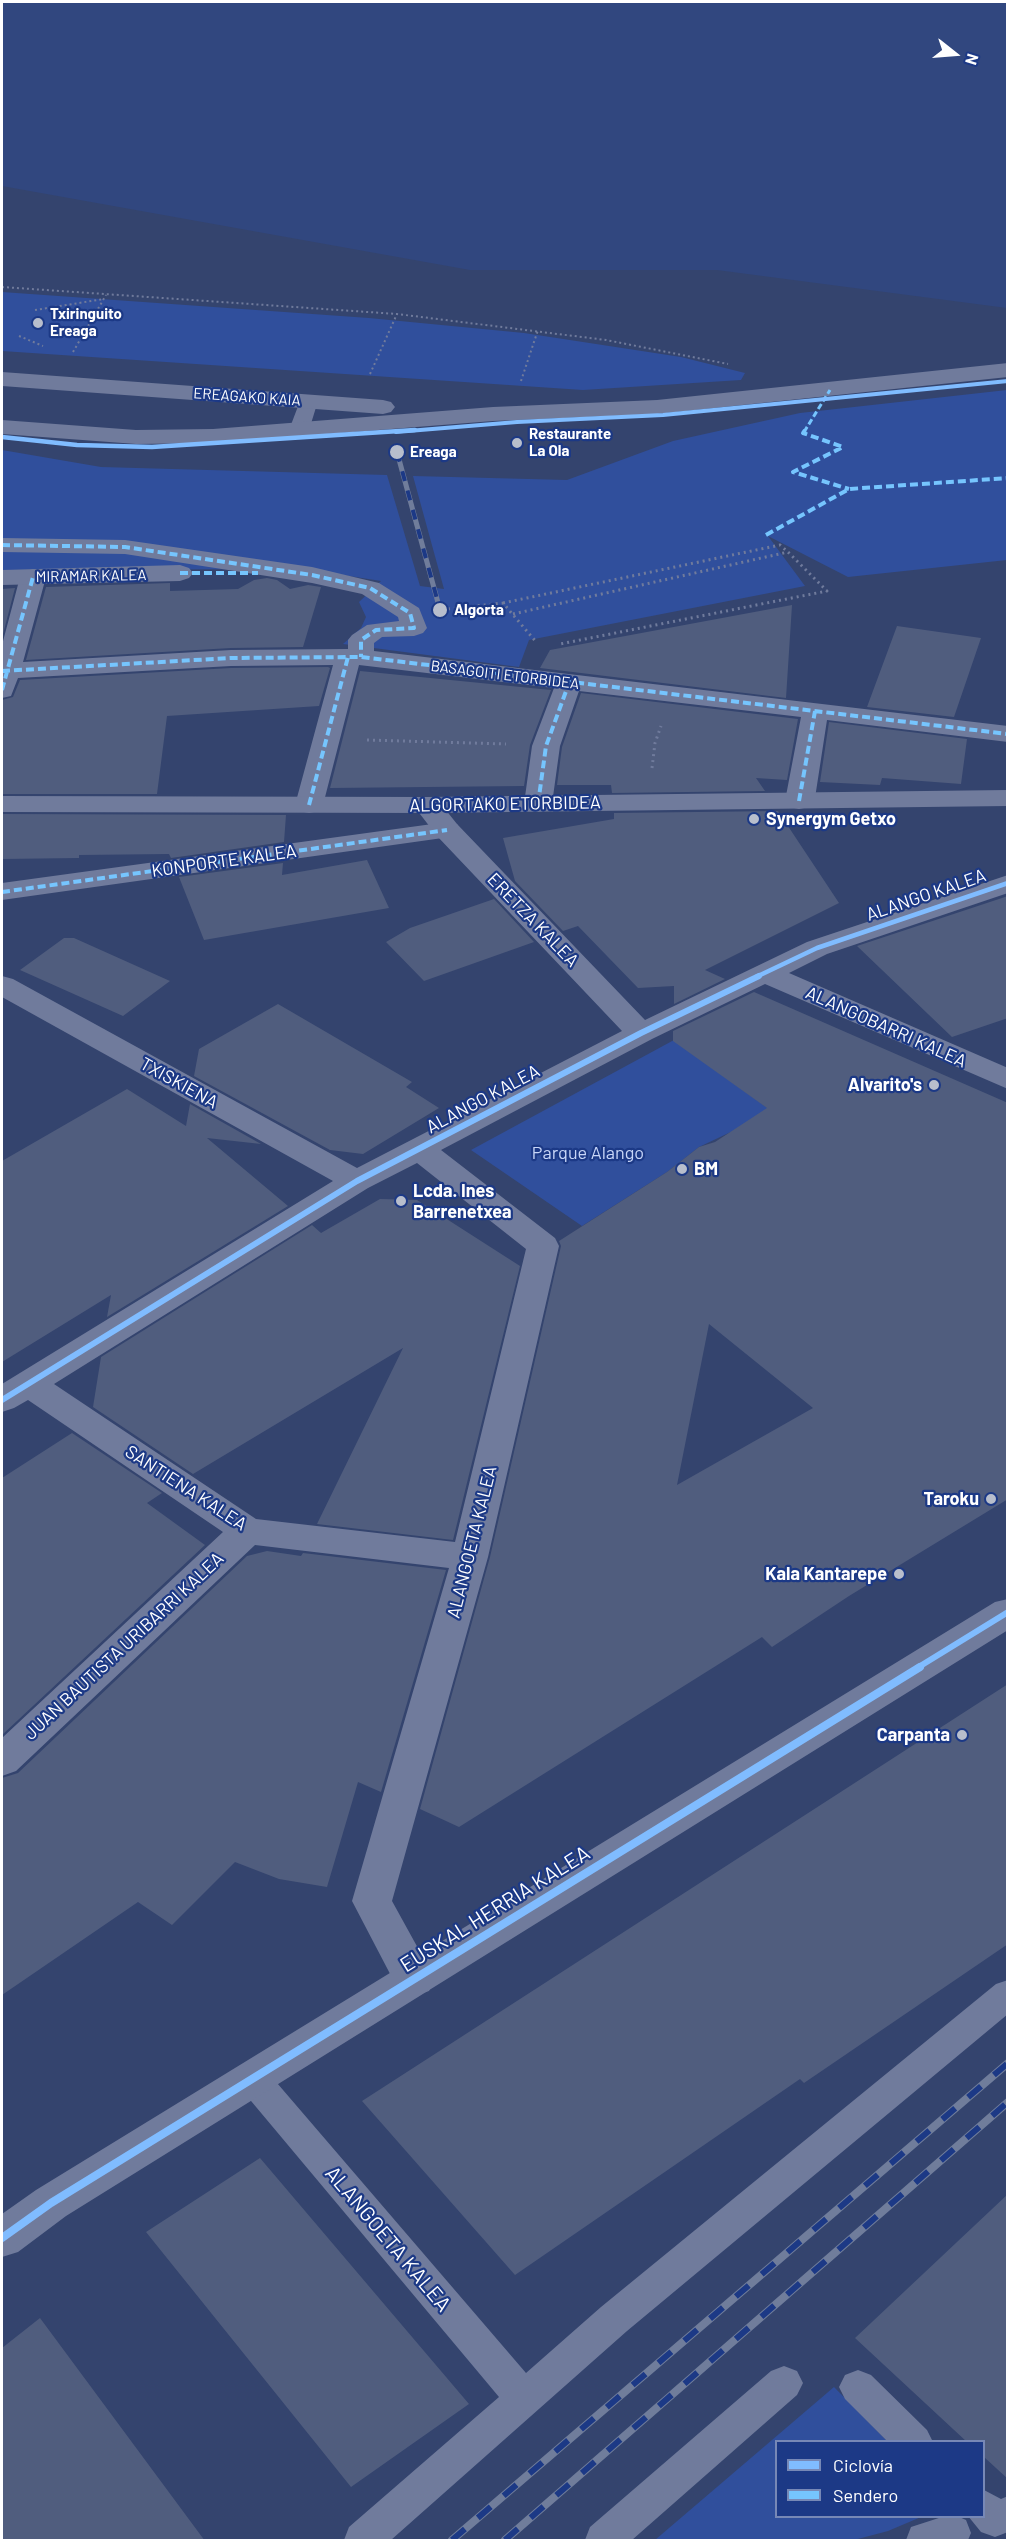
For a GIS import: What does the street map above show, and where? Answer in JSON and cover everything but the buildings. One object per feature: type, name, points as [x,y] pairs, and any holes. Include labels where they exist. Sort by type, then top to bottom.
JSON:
[{"type":"street","name":"EREAGAKO KAIA","points":[[2,427],[136,437],[213,436],[493,414],[657,407],[1008,370]]},
{"type":"street","name":"EREAGAKO KAIA","points":[[2,379],[493,414]]},
{"type":"street","points":[[2,545],[124,547],[312,575],[370,588],[410,613],[414,628],[376,630],[361,640],[327,739],[309,805]]},
{"type":"street","name":"MIRAMAR KALEA","points":[[2,578],[180,573],[312,575]]},
{"type":"street","points":[[3,677],[33,577]]},
{"type":"street","name":"BASAGOITI ETORBIDEA","points":[[3,677],[231,658],[355,657],[1008,734]]},
{"type":"street","points":[[538,804],[546,746],[569,683]]},
{"type":"street","points":[[799,801],[815,711]]},
{"type":"street","name":"ALGORTAKO ETORBIDEA","points":[[2,804],[427,805],[1008,798]]},
{"type":"street","name":"ERETZA KALEA","points":[[427,805],[447,830],[641,1033]]},
{"type":"street","name":"KONPORTE KALEA","points":[[2,892],[447,830]]},
{"type":"street","name":"ALANGO KALEA","points":[[15,1391],[357,1181],[641,1033],[817,948],[1008,883]]},
{"type":"street","name":"ALANGOBARRI KALEA","points":[[764,974],[1008,1080]]},
{"type":"street","name":"TXISKIENA","points":[[2,985],[357,1181]]},
{"type":"street","name":"ALANGOETA KALEA","points":[[414,1979],[372,1901],[470,1557],[543,1246],[419,1149]]},
{"type":"street","name":"SANTIENA KALEA","points":[[15,1391],[247,1531],[470,1557]]},
{"type":"street","name":"JUAN BAUTISTA URIBARRI KALEA","points":[[2,1761],[247,1531]]},
{"type":"street","name":"EUSKAL HERRIA KALEA","points":[[2,2238],[51,2203],[1008,1612]]},
{"type":"lane","points":[[299,430],[309,401]]},
{"type":"lane","points":[[363,2541],[614,2319],[1008,1994]]},
{"type":"lane","name":"ALANGOETA KALEA","points":[[253,2079],[524,2399]]},
{"type":"lane","points":[[604,2541],[784,2383]]},
{"type":"lane","points":[[858,2387],[912,2440]]},
{"type":"lane","points":[[985,2509],[995,2519],[1008,2514]]},
{"type":"path","points":[[2,287],[105,297],[397,314],[538,330],[681,353],[735,366]]},
{"type":"path","points":[[35,310],[105,297]]},
{"type":"path","points":[[70,357],[105,297]]},
{"type":"path","points":[[366,383],[397,314]]},
{"type":"path","points":[[519,385],[538,330]]},
{"type":"path","points":[[440,610],[503,603],[780,544],[827,591],[553,646]]},
{"type":"path","points":[[513,614],[788,552]]},
{"type":"path","points":[[503,603],[539,645]]},
{"type":"path","points":[[649,802],[655,743],[674,695]]},
{"type":"path","points":[[327,739],[546,746]]},
{"type":"green space","points":[[2,292],[369,318],[524,333],[681,357],[745,373],[741,380],[583,390],[2,351]]},
{"type":"green space","points":[[1007,390],[1007,560],[848,577],[768,536],[805,586],[529,640],[519,667],[343,644],[361,628],[366,617],[359,602],[381,581],[304,569],[2,570],[2,450],[101,467],[387,475],[420,586],[444,589],[413,476],[567,480],[673,441],[800,413]]},
{"type":"green space","name":"Parque Alango","points":[[674,1040],[773,1112],[699,1147],[667,1172],[582,1226],[471,1150]]},
{"type":"green space","points":[[834,2387],[886,2440],[775,2440],[775,2518],[919,2518],[888,2531],[854,2540],[655,2540]]},
{"type":"shaded area","points":[[2,2],[1007,2],[1007,308],[717,270],[470,270],[2,186]]},
{"type":"railway","points":[[397,452],[440,610]]},
{"type":"railway","points":[[452,2540],[1008,2063]]},
{"type":"railway","points":[[505,2540],[1008,2102]]},
{"type":"marked path","points":[[830,390],[803,433],[843,447],[793,472],[849,489]]},
{"type":"marked path","points":[[766,535],[849,489],[1008,478]]},
{"type":"marked path","points":[[2,545],[125,547],[312,575],[370,588],[410,613],[414,628],[376,630],[361,640],[361,657]]},
{"type":"marked path","points":[[180,573],[258,573]]},
{"type":"marked path","points":[[2,690],[33,577]]},
{"type":"marked path","points":[[309,805],[348,657]]},
{"type":"marked path","points":[[2,671],[231,658],[361,657],[1008,734]]},
{"type":"marked path","points":[[538,804],[546,746],[569,683]]},
{"type":"marked path","points":[[799,801],[815,711]]},
{"type":"marked path","points":[[2,892],[447,830]]},
{"type":"cycle path","points":[[2,437],[77,445],[152,447],[305,439],[517,422],[663,415],[1008,381]]},
{"type":"cycle path","points":[[2,1400],[357,1181],[641,1033],[817,948],[1008,883]]},
{"type":"cycle path","points":[[2,2238],[51,2203],[1008,1612]]},
{"type":"place","name":"Txiringuito Ereaga","points":[[38,323]]},
{"type":"place","name":"Restaurante La Ola","points":[[517,443]]},
{"type":"place","name":"Ereaga","points":[[397,452]]},
{"type":"place","name":"Algorta","points":[[440,610]]},
{"type":"place","name":"Synergym Getxo","points":[[754,819]]},
{"type":"place","name":"Alvarito's","points":[[934,1085]]},
{"type":"place","name":"BM","points":[[682,1169]]},
{"type":"place","name":"Lcda. Ines Barrenetxea","points":[[401,1201]]},
{"type":"place","name":"Taroku","points":[[991,1499]]},
{"type":"place","name":"Kala Kantarepe","points":[[899,1574]]},
{"type":"place","name":"Carpanta","points":[[962,1735]]}]
